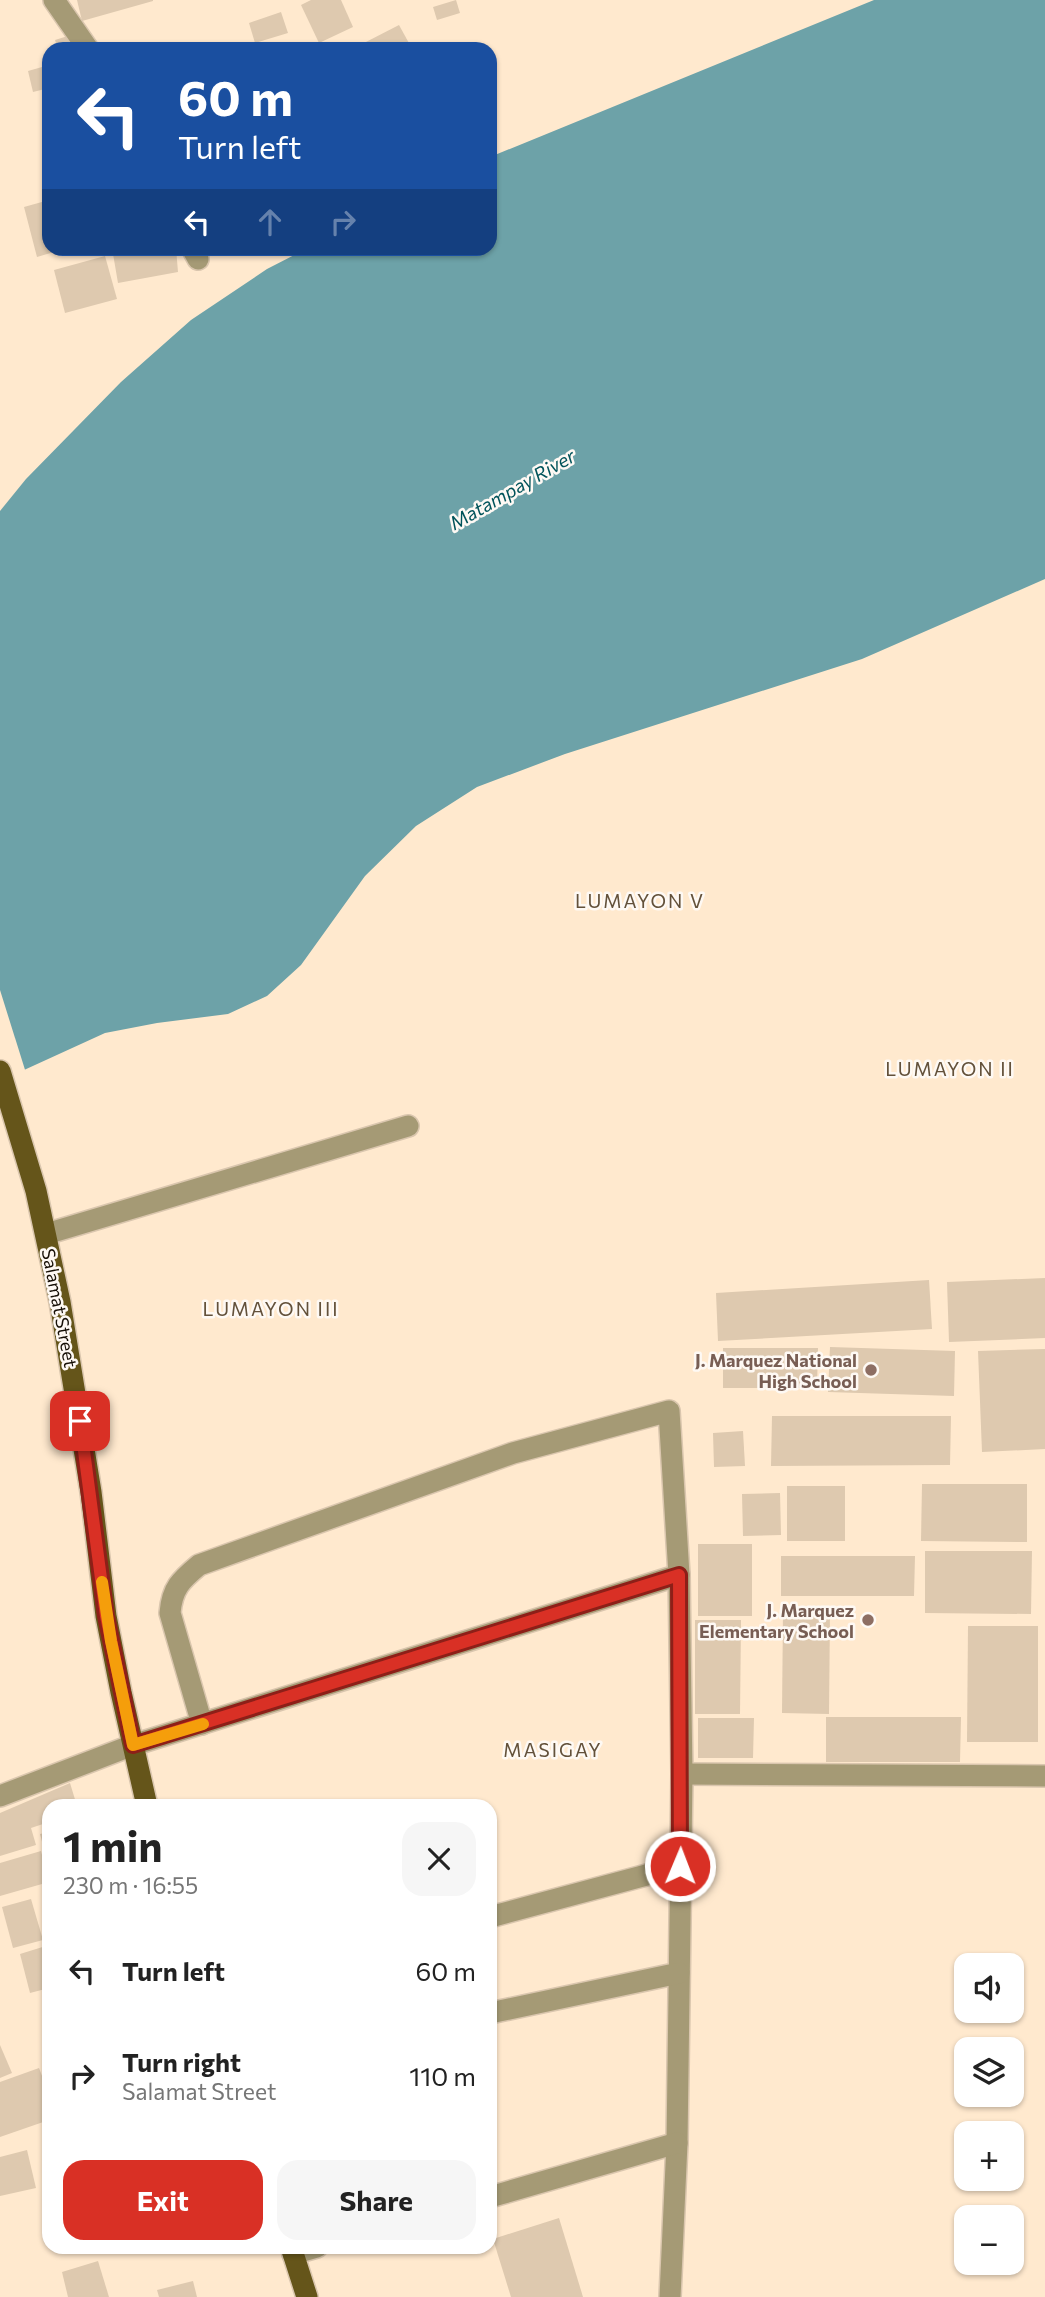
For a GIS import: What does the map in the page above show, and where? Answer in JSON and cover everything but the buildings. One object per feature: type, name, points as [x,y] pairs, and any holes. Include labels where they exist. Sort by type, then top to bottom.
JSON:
[{"type":"main road","name":"Salamat Street","points":[[0,1071],[46,1234],[73,1373],[106,1616],[145,1799]]},
{"type":"main road","points":[[293,2254],[307,2297]]},
{"type":"street","points":[[54,0],[83,42]]},
{"type":"street","points":[[46,1234],[408,1126]]},
{"type":"street","points":[[202,1724],[170,1613],[171,1597],[182,1579],[199,1565],[513,1453],[669,1412],[679,1575],[682,1774],[677,2143],[670,2297]]},
{"type":"street","points":[[0,1796],[133,1745],[679,1575]]},
{"type":"street","points":[[682,1774],[1045,1776]]},
{"type":"street","points":[[497,1915],[680,1866]]},
{"type":"street","points":[[497,2012],[679,1973]]},
{"type":"street","points":[[497,2195],[677,2143]]},
{"type":"water","name":"Matampay River","points":[[874,0],[1045,0],[1045,579],[862,659],[565,754],[477,787],[416,826],[365,876],[301,965],[267,996],[228,1014],[105,1033],[0,1081],[0,511],[26,479],[121,382],[191,320],[267,269],[292,256],[497,256],[497,154]]},
{"type":"pier","points":[[0,990],[26,1073],[0,1084]]},
{"type":"slow traffic","points":[[102,1582],[106,1616],[133,1745],[203,1724]]},
{"type":"place","name":"J. Marquez National High School","points":[[871,1370]]},
{"type":"place","name":"J. Marquez Elementary School","points":[[868,1620]]},
{"type":"district","name":"LUMAYON V","points":[[640,900]]},
{"type":"district","name":"LUMAYON II","points":[[950,1068]]},
{"type":"district","name":"LUMAYON III","points":[[271,1308]]},
{"type":"district","name":"MASIGAY","points":[[553,1749]]},
{"type":"route","points":[[80,1421],[106,1616],[133,1745],[679,1575],[682,1774],[680,1866]]}]
